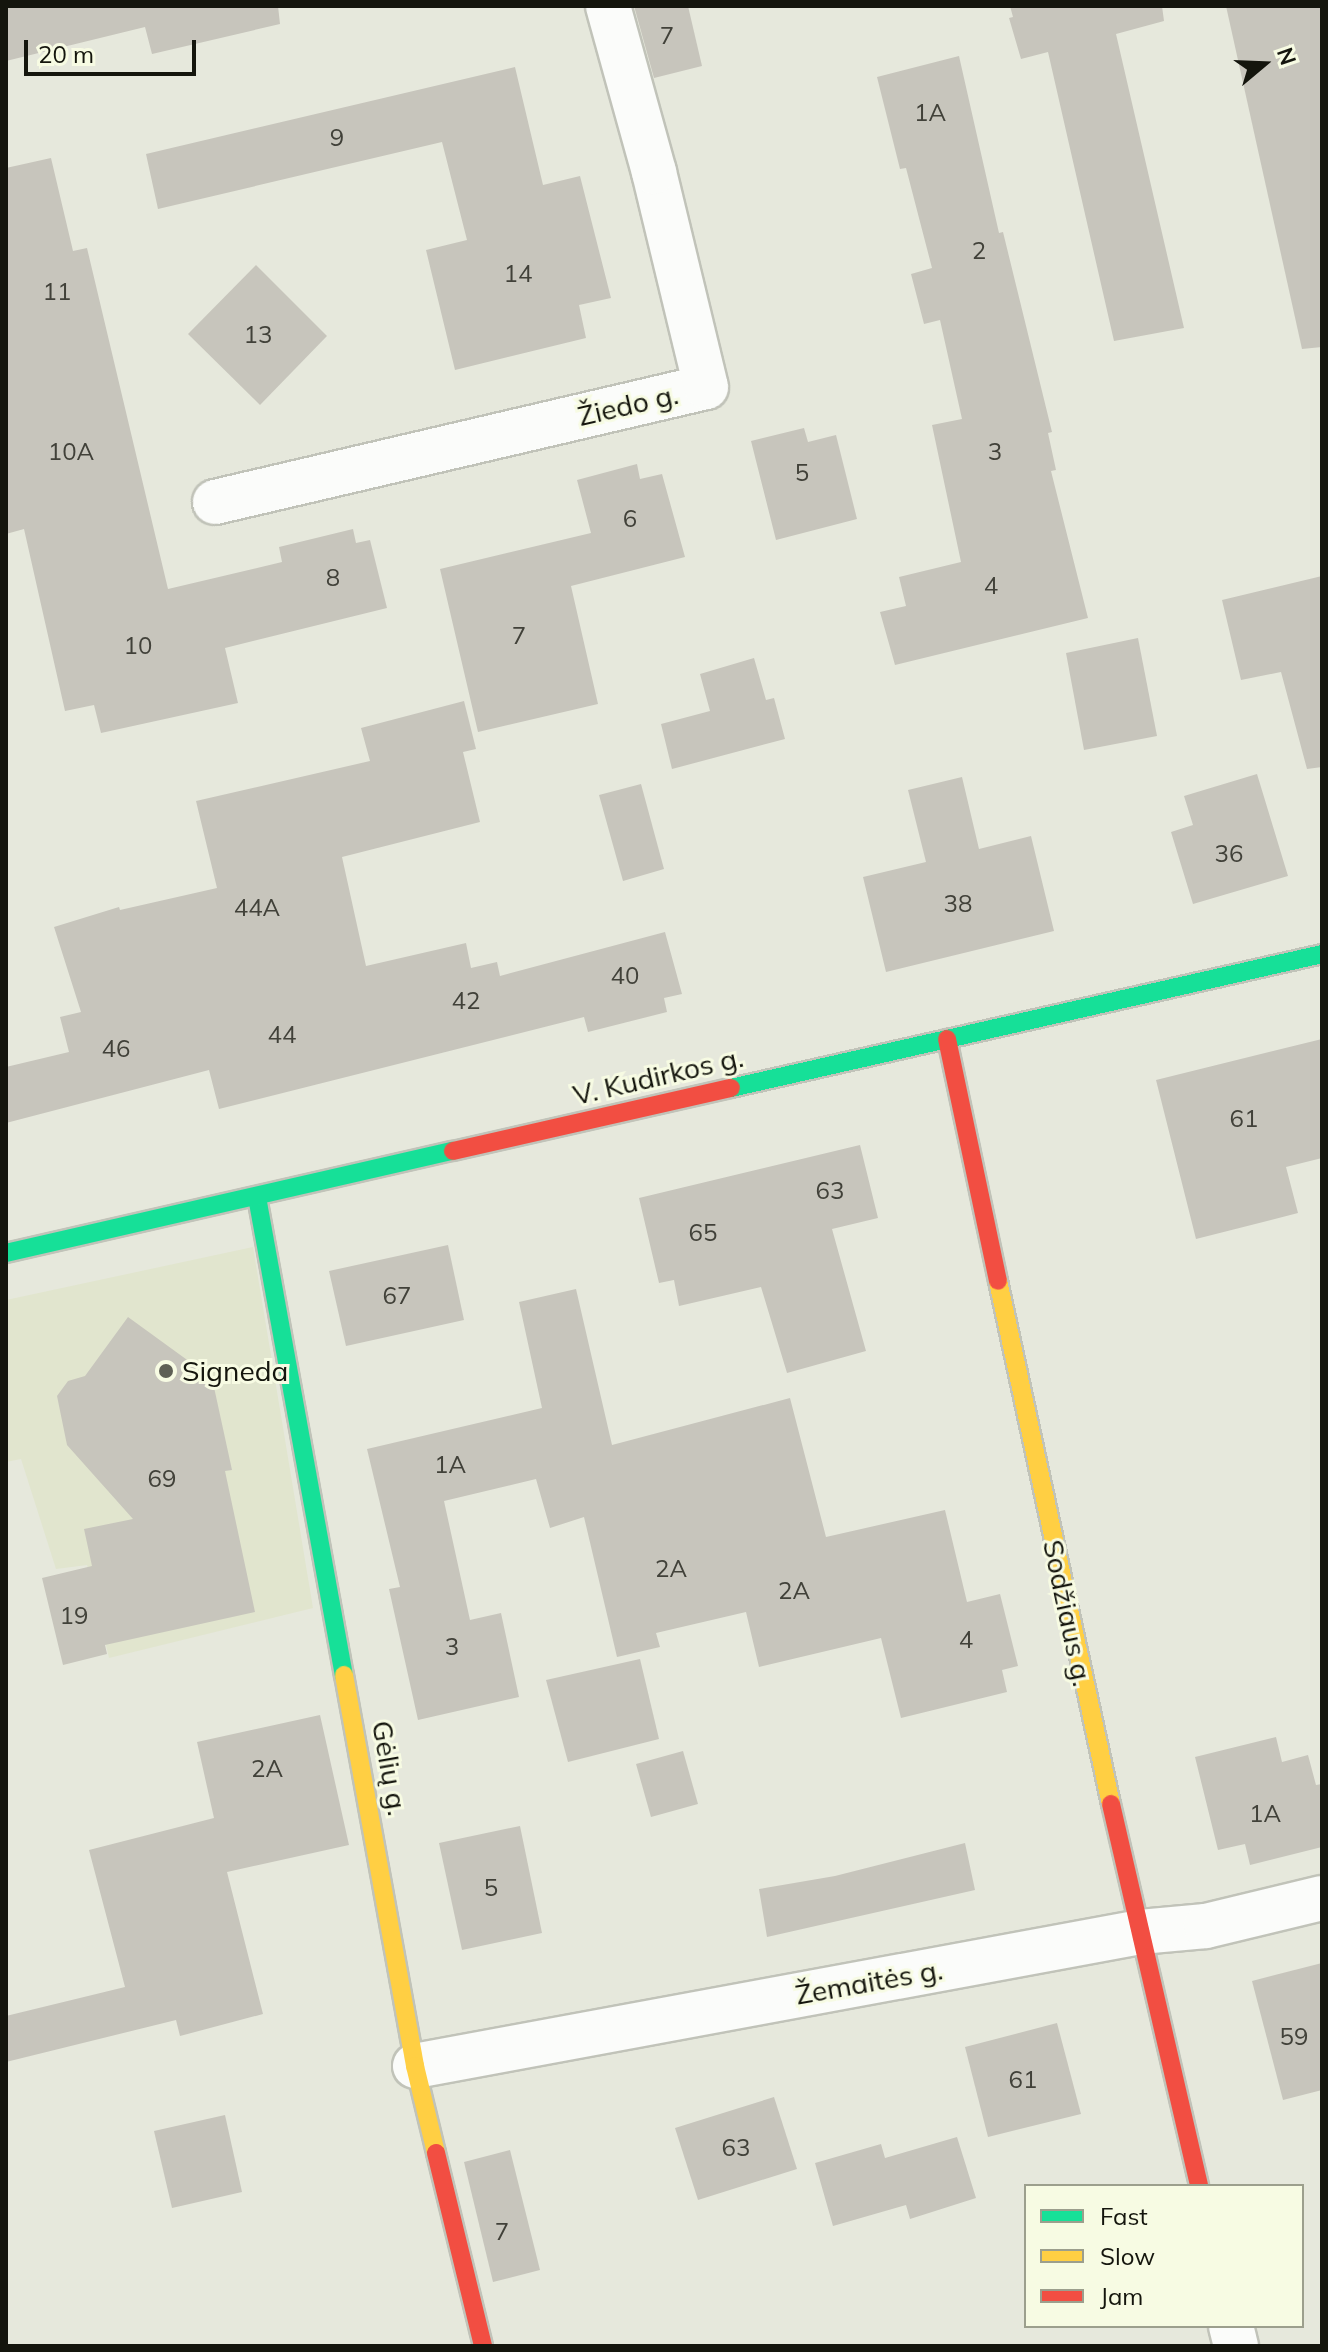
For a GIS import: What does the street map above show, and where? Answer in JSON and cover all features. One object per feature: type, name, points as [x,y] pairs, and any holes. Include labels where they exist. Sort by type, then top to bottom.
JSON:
[{"type":"street","name":"Žiedo g.","points":[[215,502],[706,387],[654,172],[608,6]]},
{"type":"street","name":"V. Kudirkos g.","points":[[6,1253],[1322,954]]},
{"type":"street","name":"Sodžiaus g.","points":[[947,1039],[1061,1586],[1199,2184]]},
{"type":"street","name":"Gėlių g.","points":[[257,1197],[415,2066],[483,2346]]},
{"type":"street","name":"Žemaitės g.","points":[[415,2066],[1140,1932],[1206,1926],[1322,1898]]},
{"type":"shaded area","points":[[253,1247],[313,1608],[109,1658],[87,1565],[56,1569],[21,1459],[6,1462],[6,1300]]},
{"type":"building","points":[[6,6],[278,6],[280,24],[152,54],[145,27],[6,61]]},
{"type":"building","points":[[634,6],[688,6],[702,66],[654,78]]},
{"type":"building","points":[[1010,6],[1162,6],[1164,21],[1116,34],[1184,328],[1114,341],[1048,52],[1021,59],[1009,18],[1013,17]]},
{"type":"building","points":[[1226,6],[1322,6],[1322,347],[1302,349]]},
{"type":"building","points":[[959,56],[999,233],[1003,232],[1052,432],[1048,433],[1056,470],[1051,471],[1088,618],[895,665],[880,612],[906,606],[899,577],[961,562],[932,425],[962,419],[940,320],[924,324],[911,274],[932,268],[906,168],[900,169],[877,77]]},
{"type":"building","points":[[515,67],[543,185],[580,176],[611,298],[579,305],[586,338],[455,370],[426,250],[467,240],[442,142],[158,209],[146,154]]},
{"type":"building","points":[[51,158],[73,251],[87,248],[168,589],[282,562],[279,547],[353,529],[356,543],[370,540],[387,608],[225,648],[238,703],[101,733],[94,705],[65,711],[24,529],[6,534],[6,168]]},
{"type":"building","points":[[256,265],[327,336],[260,405],[188,334]]},
{"type":"building","points":[[804,428],[808,442],[836,435],[857,519],[776,540],[751,441]]},
{"type":"building","points":[[637,464],[640,479],[662,474],[685,557],[571,586],[598,704],[478,732],[440,569],[591,533],[577,480]]},
{"type":"building","points":[[1322,576],[1322,767],[1307,769],[1281,672],[1241,680],[1222,600]]},
{"type":"building","points":[[1138,638],[1157,736],[1084,750],[1066,653]]},
{"type":"building","points":[[754,658],[766,700],[774,698],[785,739],[672,769],[661,724],[710,711],[700,674]]},
{"type":"building","points":[[464,701],[476,749],[463,752],[480,822],[342,857],[366,966],[466,943],[471,968],[497,962],[500,976],[665,932],[682,994],[664,998],[667,1012],[588,1032],[584,1017],[219,1109],[209,1070],[6,1123],[6,1067],[69,1052],[60,1017],[81,1012],[54,927],[119,907],[120,910],[217,888],[196,801],[370,761],[361,728]]},
{"type":"building","points":[[1257,774],[1288,876],[1193,904],[1171,832],[1193,825],[1184,796]]},
{"type":"building","points":[[962,777],[979,849],[1031,836],[1054,931],[886,972],[863,877],[926,862],[908,790]]},
{"type":"building","points":[[641,784],[664,869],[623,881],[599,795]]},
{"type":"building","points":[[1322,1039],[1322,1158],[1286,1167],[1298,1213],[1196,1239],[1156,1080]]},
{"type":"building","points":[[860,1145],[878,1218],[832,1229],[866,1351],[787,1373],[761,1287],[679,1306],[674,1280],[659,1283],[639,1198]]},
{"type":"building","points":[[448,1245],[464,1320],[346,1346],[329,1271]]},
{"type":"building","points":[[576,1289],[612,1445],[790,1398],[826,1537],[945,1510],[967,1602],[1000,1594],[1018,1666],[1002,1670],[1007,1692],[901,1718],[881,1638],[759,1667],[746,1612],[656,1633],[660,1647],[617,1657],[584,1517],[550,1528],[536,1479],[444,1501],[470,1620],[501,1613],[519,1697],[418,1720],[389,1589],[400,1587],[367,1449],[542,1408],[519,1302]]},
{"type":"building","points":[[128,1317],[212,1378],[232,1470],[225,1471],[255,1612],[105,1645],[107,1654],[63,1665],[42,1578],[92,1566],[84,1529],[133,1519],[67,1445],[57,1396],[68,1381],[85,1376]]},
{"type":"building","points":[[640,1659],[659,1739],[568,1762],[546,1680]]},
{"type":"building","points":[[320,1715],[349,1845],[227,1872],[263,2014],[180,2036],[176,2020],[6,2062],[6,2016],[125,1987],[89,1850],[214,1818],[197,1742]]},
{"type":"building","points":[[1276,1737],[1282,1762],[1308,1755],[1316,1785],[1322,1784],[1322,1847],[1250,1865],[1245,1844],[1218,1850],[1195,1757]]},
{"type":"building","points":[[683,1751],[698,1804],[651,1817],[636,1764]]},
{"type":"building","points":[[520,1826],[542,1933],[462,1950],[439,1843]]},
{"type":"building","points":[[965,1843],[975,1890],[767,1937],[759,1889],[835,1876]]},
{"type":"building","points":[[1322,1963],[1322,2090],[1283,2100],[1252,1981]]},
{"type":"building","points":[[1057,2023],[1081,2114],[988,2137],[965,2047]]},
{"type":"building","points":[[774,2097],[797,2169],[698,2200],[675,2128]]},
{"type":"building","points":[[225,2115],[242,2192],[172,2208],[154,2131]]},
{"type":"building","points":[[957,2137],[976,2198],[910,2219],[906,2205],[833,2226],[815,2163],[881,2144],[885,2158]]},
{"type":"building","points":[[510,2150],[540,2270],[493,2282],[464,2162]]},
{"type":"traffic: fast","points":[[731,1088],[1322,954]]},
{"type":"traffic: fast","points":[[6,1253],[453,1151]]},
{"type":"traffic: fast","points":[[257,1197],[344,1675]]},
{"type":"traffic: slow","points":[[998,1281],[1111,1804]]},
{"type":"traffic: slow","points":[[344,1675],[415,2066],[436,2153]]},
{"type":"traffic: jam","points":[[947,1039],[998,1281]]},
{"type":"traffic: jam","points":[[453,1151],[731,1088]]},
{"type":"traffic: jam","points":[[1111,1804],[1199,2184]]},
{"type":"traffic: jam","points":[[436,2153],[483,2346]]},
{"type":"place","name":"Signeda","points":[[166,1371]]}]
